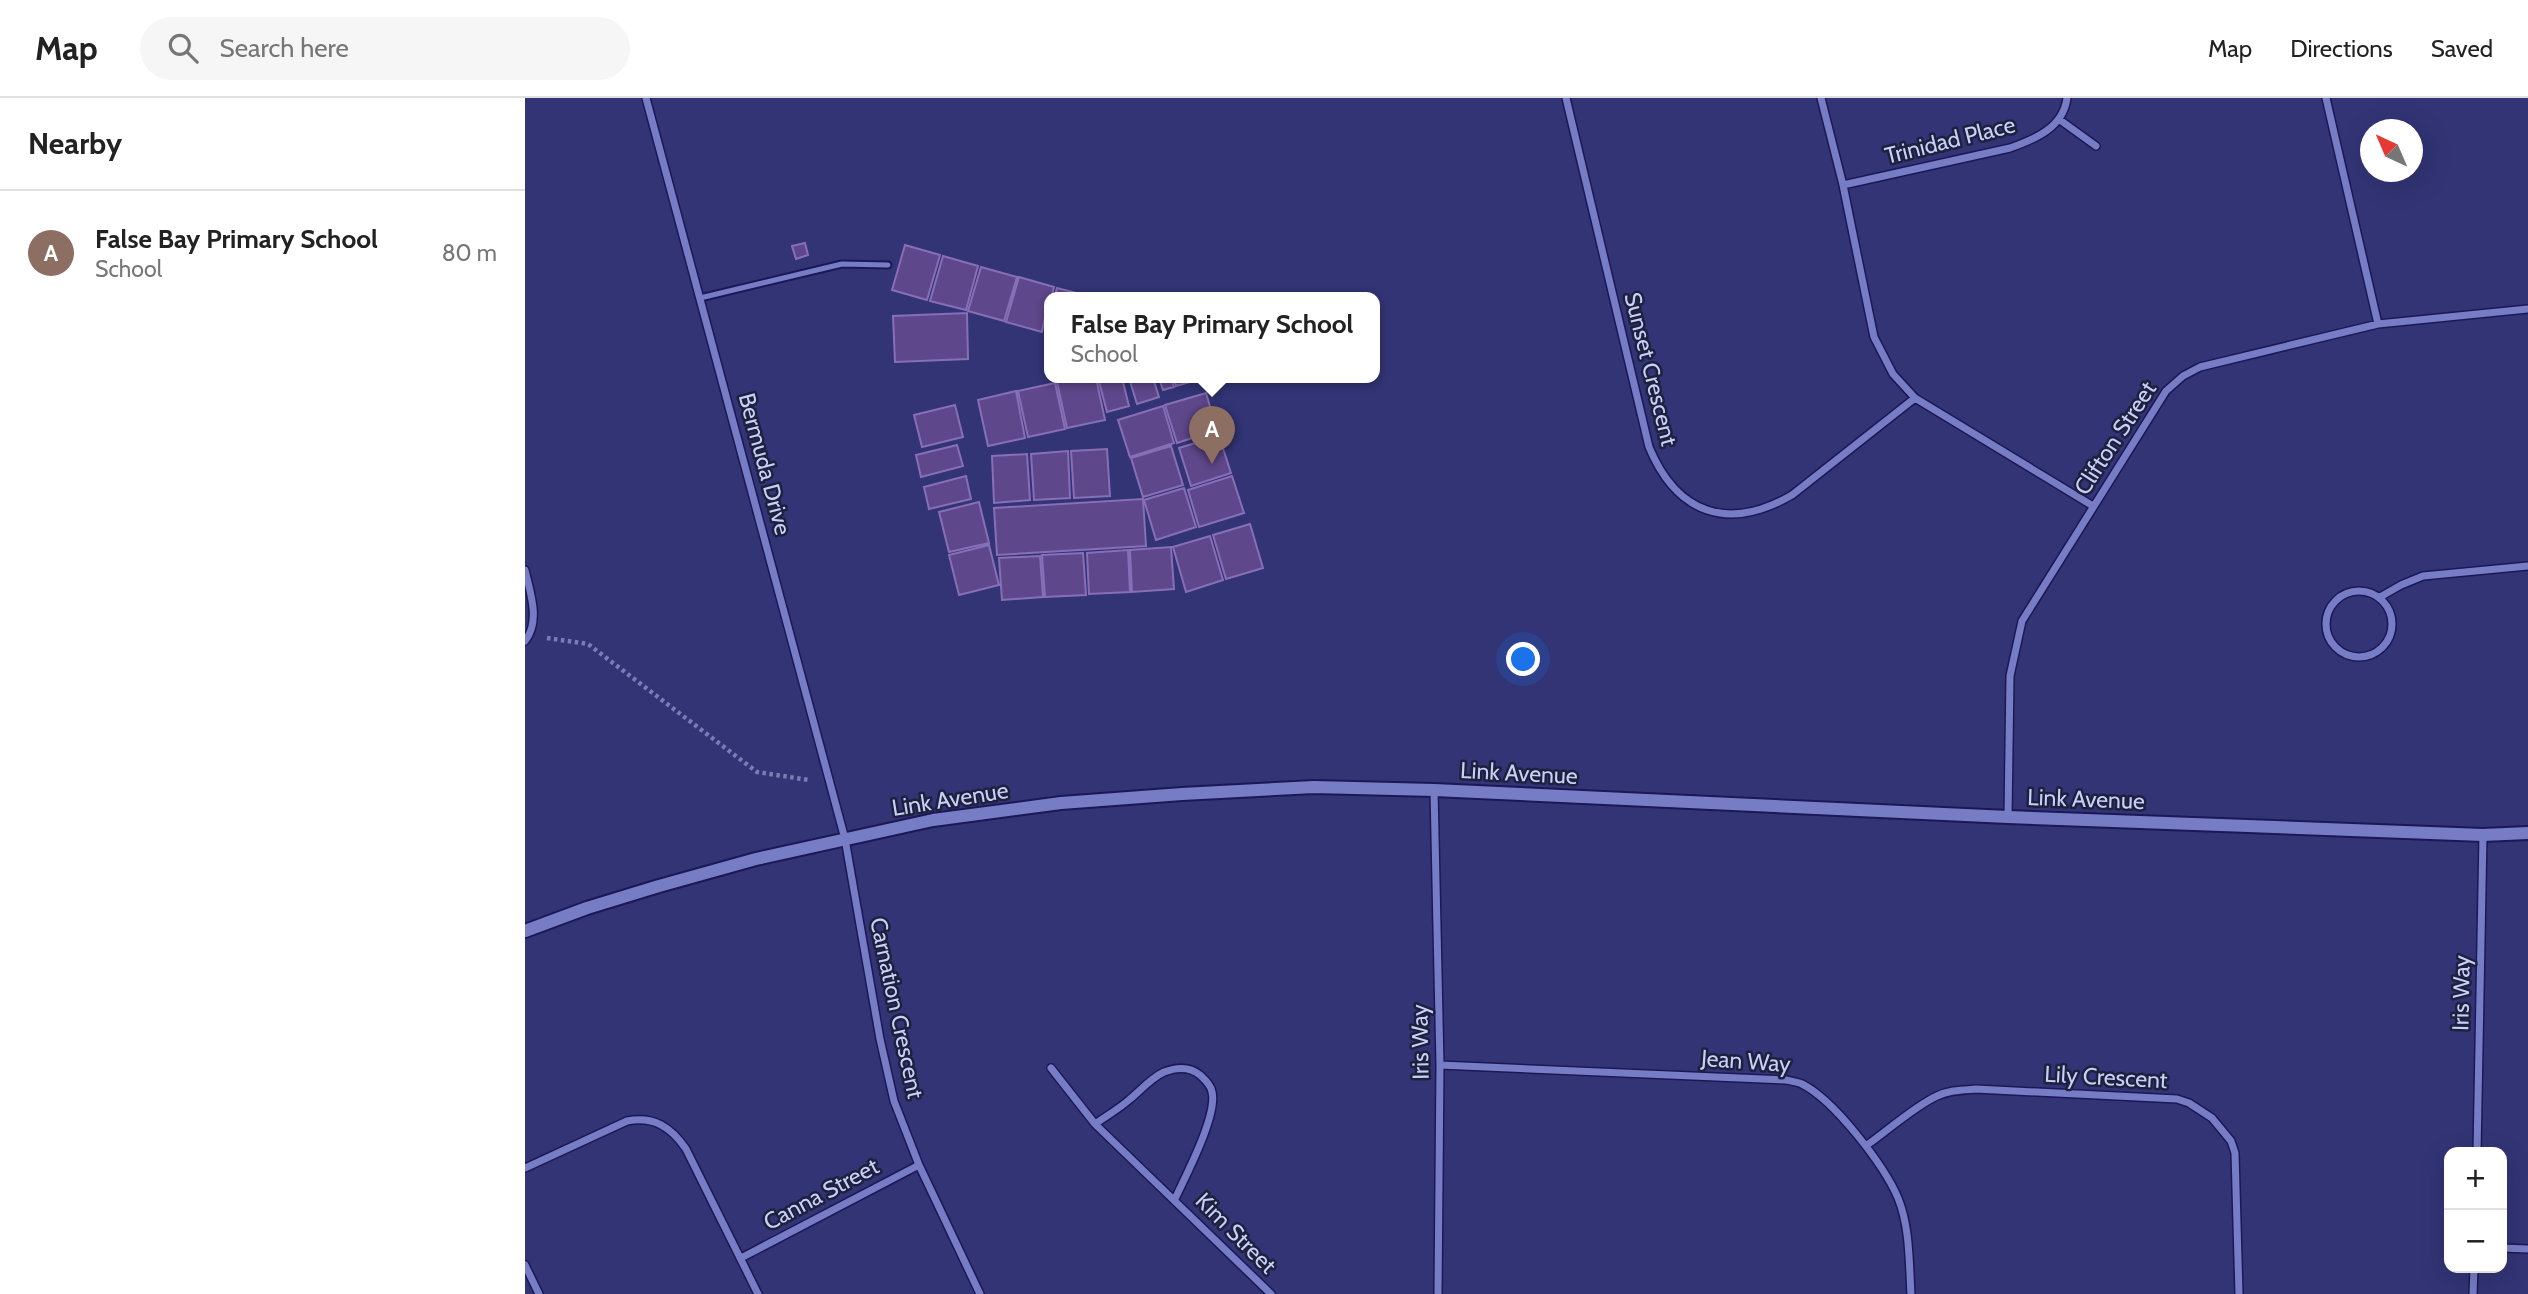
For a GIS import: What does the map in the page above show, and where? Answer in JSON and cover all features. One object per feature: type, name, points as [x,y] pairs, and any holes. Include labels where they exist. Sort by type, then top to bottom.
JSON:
[{"type":"street","name":"Bermuda Drive","points":[[646,98],[845,839]]},
{"type":"street","name":"Sunset Crescent","points":[[1566,98],[1649,447],[1665,480],[1675,491],[1695,505],[1728,515],[1773,506],[1916,398]]},
{"type":"street","points":[[1821,98],[1843,185],[1874,337],[1893,374],[1916,398],[2093,506]]},
{"type":"street","points":[[2067,98],[2060,120],[2096,146]]},
{"type":"street","points":[[2326,98],[2378,324]]},
{"type":"street","name":"Trinidad Place","points":[[1843,185],[2010,148],[2041,135],[2060,120]]},
{"type":"street","name":"Clifton Street","points":[[2008,817],[2010,676],[2022,621],[2166,391],[2183,376],[2200,367],[2378,324],[2528,309]]},
{"type":"street","points":[[2380,597],[2391,613],[2392,632],[2382,649],[2365,658],[2346,656],[2331,644],[2325,626],[2329,608],[2343,594],[2363,590],[2380,597],[2423,576],[2528,566]]},
{"type":"street","points":[[525,570],[534,620],[527,638]]},
{"type":"street","name":"Link Avenue","points":[[525,931],[587,908],[756,859],[933,820],[1061,803],[1182,794],[1314,788],[1434,790],[2008,817],[2483,835],[2528,833]]},
{"type":"street","name":"Iris Way","points":[[1434,790],[1440,1065],[1438,1294]]},
{"type":"street","name":"Iris Way","points":[[2477,1147],[2483,835]]},
{"type":"street","name":"Carnation Crescent","points":[[845,839],[894,1101],[919,1165],[980,1294]]},
{"type":"street","name":"Jean Way","points":[[1440,1065],[1786,1080],[1801,1084],[1816,1094],[1867,1145],[1898,1198],[1904,1220],[1911,1294]]},
{"type":"street","name":"Kim Street","points":[[1051,1068],[1095,1125],[1271,1294]]},
{"type":"street","name":"Kim Street","points":[[1095,1125],[1157,1076],[1175,1068],[1191,1069],[1207,1081],[1213,1097],[1211,1111],[1200,1145],[1175,1199]]},
{"type":"street","name":"Lily Crescent","points":[[1867,1145],[1924,1104],[1955,1091],[1976,1089],[2177,1100],[2189,1103],[2223,1129],[2235,1153],[2239,1294]]},
{"type":"street","points":[[525,1168],[627,1121],[638,1119],[660,1123],[678,1138],[686,1149],[758,1294]]},
{"type":"street","name":"Canna Street","points":[[741,1258],[919,1165]]},
{"type":"street","points":[[2507,1248],[2528,1249]]},
{"type":"street","points":[[525,1265],[539,1294]]},
{"type":"street","points":[[2473,1294],[2474,1273]]},
{"type":"lane","points":[[700,298],[842,264],[888,265]]},
{"type":"path","points":[[527,638],[588,644],[757,772],[830,783]]},
{"type":"building","points":[[805,243],[808,255],[796,259],[792,246]]},
{"type":"building","points":[[905,245],[940,255],[927,300],[892,290]]},
{"type":"building","points":[[943,256],[978,266],[966,310],[930,301]]},
{"type":"building","points":[[981,267],[1017,277],[1004,321],[968,311]]},
{"type":"building","points":[[1019,277],[1054,287],[1053,292],[1044,292],[1042,332],[1006,322]]},
{"type":"building","points":[[1057,288],[1073,292],[1056,292]]},
{"type":"building","points":[[967,313],[968,359],[895,362],[893,316]]},
{"type":"building","points":[[1055,383],[1065,429],[1028,437],[1018,391]]},
{"type":"building","points":[[1057,383],[1097,383],[1105,420],[1067,428]]},
{"type":"building","points":[[1099,383],[1123,383],[1129,406],[1107,412]]},
{"type":"building","points":[[1131,383],[1155,383],[1159,397],[1137,404]]},
{"type":"building","points":[[1161,383],[1173,383],[1174,387],[1163,390]]},
{"type":"building","points":[[1016,391],[1025,438],[988,446],[978,400]]},
{"type":"building","points":[[1206,393],[1217,430],[1177,443],[1165,405]]},
{"type":"building","points":[[955,405],[963,437],[922,447],[914,415]]},
{"type":"building","points":[[1163,406],[1174,443],[1130,457],[1118,420]]},
{"type":"building","points":[[1219,436],[1231,473],[1191,486],[1179,448]]},
{"type":"building","points":[[957,445],[963,466],[921,477],[916,455]]},
{"type":"building","points":[[1171,446],[1183,485],[1143,497],[1131,458]]},
{"type":"building","points":[[1107,449],[1110,496],[1074,498],[1071,451]]},
{"type":"building","points":[[1068,451],[1070,498],[1034,500],[1031,454]]},
{"type":"building","points":[[1027,454],[1030,500],[994,503],[992,456]]},
{"type":"building","points":[[966,476],[971,499],[929,509],[924,487]]},
{"type":"building","points":[[1232,476],[1244,513],[1199,527],[1188,490]]},
{"type":"building","points":[[1184,488],[1196,527],[1156,540],[1144,500]]},
{"type":"building","points":[[1143,499],[1146,546],[997,555],[994,508]]},
{"type":"building","points":[[979,502],[989,543],[949,552],[939,512]]},
{"type":"building","points":[[1250,524],[1263,568],[1226,579],[1213,535]]},
{"type":"building","points":[[1210,536],[1223,580],[1186,592],[1173,547]]},
{"type":"building","points":[[989,545],[999,585],[959,595],[949,555]]},
{"type":"building","points":[[1171,547],[1174,589],[1132,592],[1130,550]]},
{"type":"building","points":[[1128,550],[1130,592],[1089,594],[1087,553]]},
{"type":"building","points":[[1083,553],[1086,595],[1045,597],[1042,555]]},
{"type":"building","points":[[1040,556],[1043,597],[1002,600],[999,558]]},
{"type":"place","name":"False Bay Primary School","points":[[1212,464]]}]
